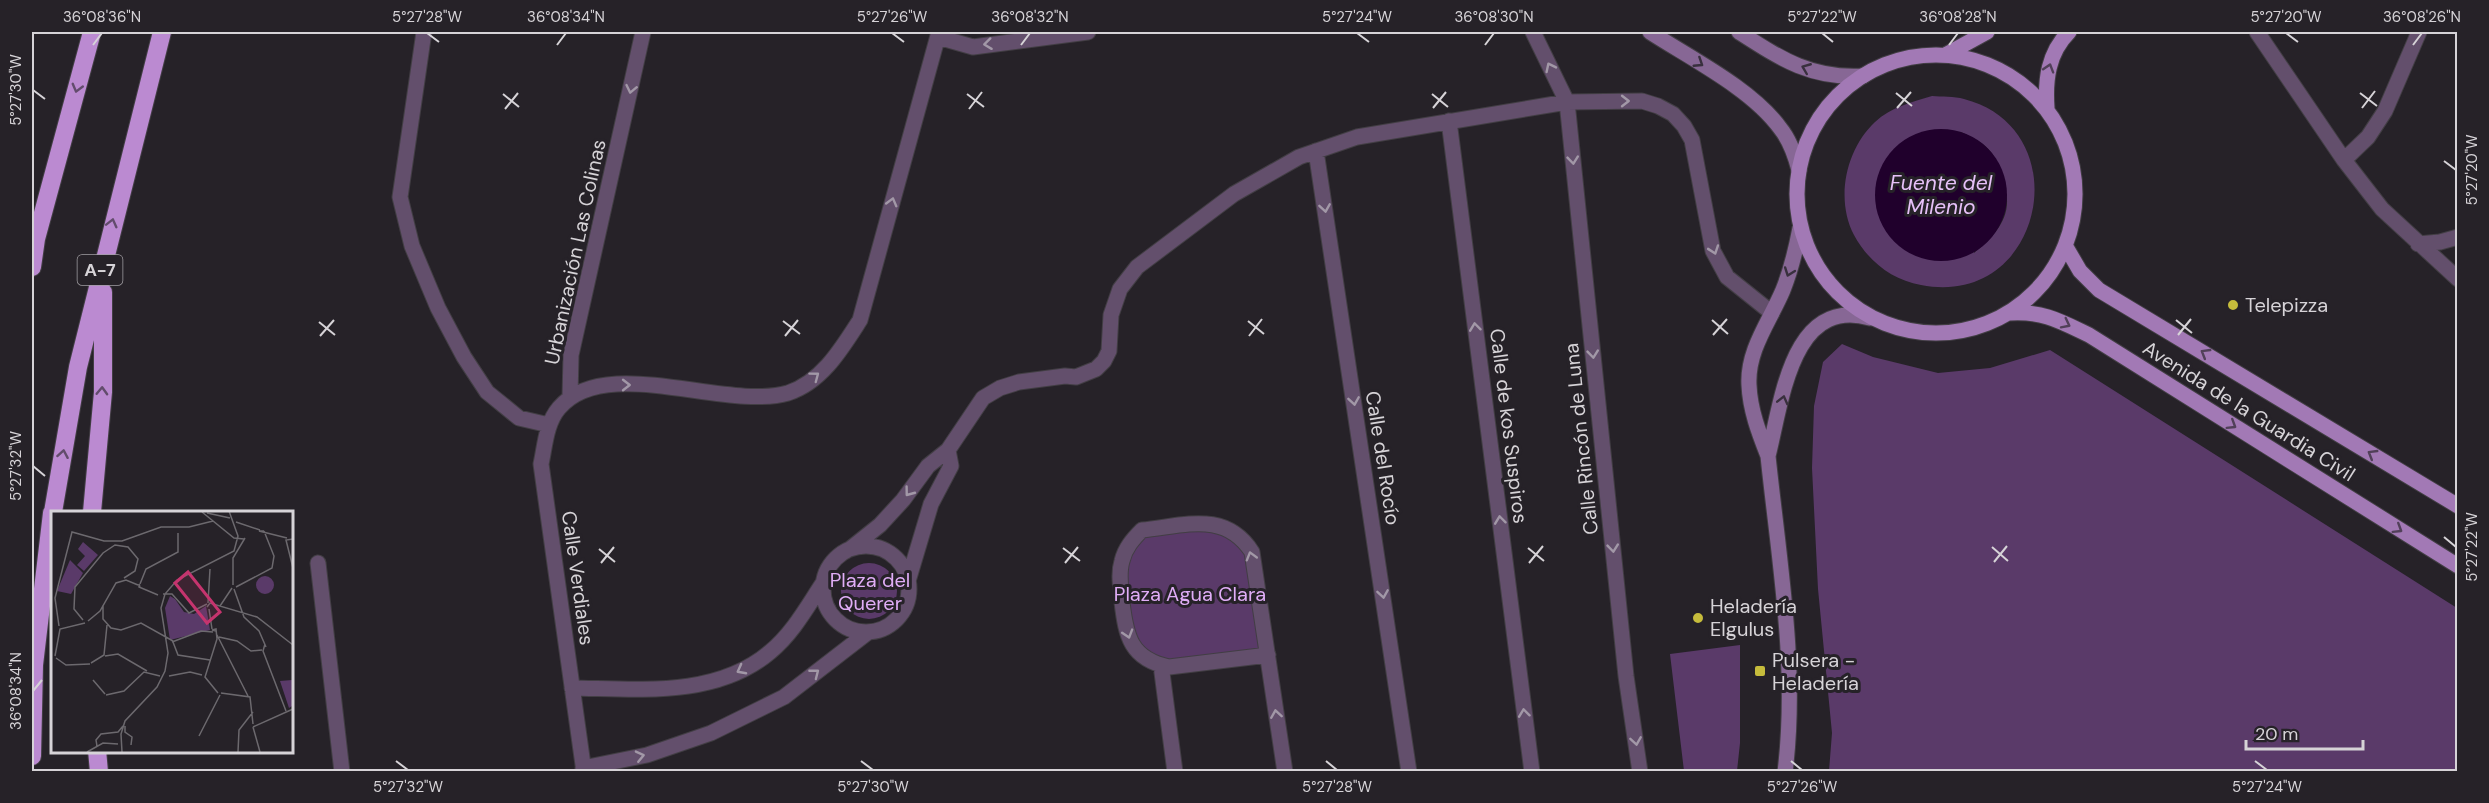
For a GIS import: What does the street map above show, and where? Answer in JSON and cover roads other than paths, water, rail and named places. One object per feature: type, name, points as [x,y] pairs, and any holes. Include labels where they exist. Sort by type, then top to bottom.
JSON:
[{"type":"highway","points":[[32,267],[34,245],[92,32]]},
{"type":"highway","name":"A-7","points":[[53,511],[78,367],[103,258],[162,32]]},
{"type":"highway","points":[[92,511],[103,392],[103,258]]},
{"type":"highway","name":"A-7","points":[[32,756],[34,665],[51,529]]},
{"type":"highway","points":[[97,752],[99,771]]},
{"type":"main road","points":[[1650,32],[1758,104],[1780,128],[1793,150],[1799,170]]},
{"type":"main road","points":[[1739,32],[1775,54],[1812,71],[1837,77],[1863,76]]},
{"type":"main road","points":[[1947,54],[1963,38],[1988,32]]},
{"type":"main road","points":[[2047,108],[2045,82],[2050,62],[2069,32]]},
{"type":"main road","points":[[1768,456],[1794,359],[1802,344],[1826,319],[1848,314],[1870,318],[1898,329],[1926,334],[1955,333],[1983,326],[2010,313],[2033,295],[2046,280],[2066,247],[2075,216],[2076,190],[2072,160],[2062,133],[2047,108],[2026,87],[2003,71],[1976,60],[1947,54],[1917,56],[1889,63],[1863,76],[1840,94],[1821,116],[1807,142],[1799,170],[1796,199],[1800,228],[1810,256],[1826,280],[1846,301],[1870,318]]},
{"type":"main road","points":[[1785,771],[1791,699],[1768,456],[1757,430],[1749,384],[1752,356],[1793,262],[1800,228]]},
{"type":"main road","name":"Avenida de la Guardia Civil","points":[[2066,247],[2080,271],[2099,290],[2457,506]]},
{"type":"main road","name":"Avenida de la Guardia Civil","points":[[2010,313],[2031,311],[2049,316],[2089,335],[2457,566]]},
{"type":"street","points":[[424,32],[400,197],[412,246],[438,308],[464,357],[487,392],[519,418],[549,425]]},
{"type":"street","name":"Urbanización Las Colinas","points":[[570,397],[571,355],[643,32]]},
{"type":"street","points":[[570,397],[585,389],[602,385],[662,385],[759,398],[790,392],[817,377],[838,353],[860,320],[939,34],[973,46],[1088,32]]},
{"type":"street","points":[[1533,32],[1567,102]]},
{"type":"street","points":[[2257,32],[2344,160],[2382,209],[2457,279]]},
{"type":"street","points":[[2344,160],[2368,137],[2385,111],[2418,32]]},
{"type":"street","points":[[572,688],[644,690],[699,685],[737,673],[770,652],[797,623],[823,583],[832,563],[880,525],[903,500],[928,466],[948,450],[984,398],[1000,387],[1019,382],[1076,377],[1096,369],[1104,361],[1109,351],[1111,315],[1120,289],[1137,267],[1234,194],[1299,157],[1357,137],[1567,102],[1642,101],[1659,106],[1673,114],[1684,126],[1692,140],[1713,251],[1727,277],[1772,313]]},
{"type":"street","name":"Calle Rincón de Luna","points":[[1567,102],[1626,676],[1640,771]]},
{"type":"street","name":"Calle de kos Suspiros","points":[[1449,121],[1532,771]]},
{"type":"street","name":"Calle del Rocío","points":[[1316,150],[1409,771]]},
{"type":"street","points":[[2418,244],[2440,242],[2457,237]]},
{"type":"street","name":"Calle Verdiales","points":[[570,397],[558,410],[549,425],[541,464],[583,770]]},
{"type":"street","points":[[908,581],[932,504],[951,466],[948,450]]},
{"type":"street","points":[[1268,655],[1169,667],[1141,655],[1131,644],[1119,578],[1122,560],[1129,543],[1142,530],[1214,524],[1230,528],[1243,538],[1252,552],[1268,655],[1285,771]]},
{"type":"street","points":[[823,583],[824,598],[829,612],[839,623],[852,630],[867,633],[882,630],[904,610],[909,596],[908,581],[903,567],[893,555],[879,548],[865,546],[850,549]]},
{"type":"street","points":[[318,564],[342,771]]},
{"type":"street","points":[[583,770],[647,754],[711,733],[784,697],[867,633]]},
{"type":"street","points":[[1161,665],[1175,771]]},
{"type":"water","name":"Fuente del Milenio","points":[[1941,129],[1966,134],[1988,148],[2002,170],[2007,195],[2002,220],[1988,242],[1966,256],[1941,261],[1916,256],[1894,242],[1880,220],[1875,195],[1880,170],[1894,148],[1916,134]]},
{"type":"place","name":"Telepizza","points":[[2233,305]]},
{"type":"place","name":"Heladería Elgulus","points":[[1698,618]]},
{"type":"place","name":"Pulsera - Heladería","points":[[1760,671]]},
{"type":"park label","name":"Plaza del Querer","points":[[870,592]]},
{"type":"park label","name":"Plaza Agua Clara","points":[[1190,594]]}]
